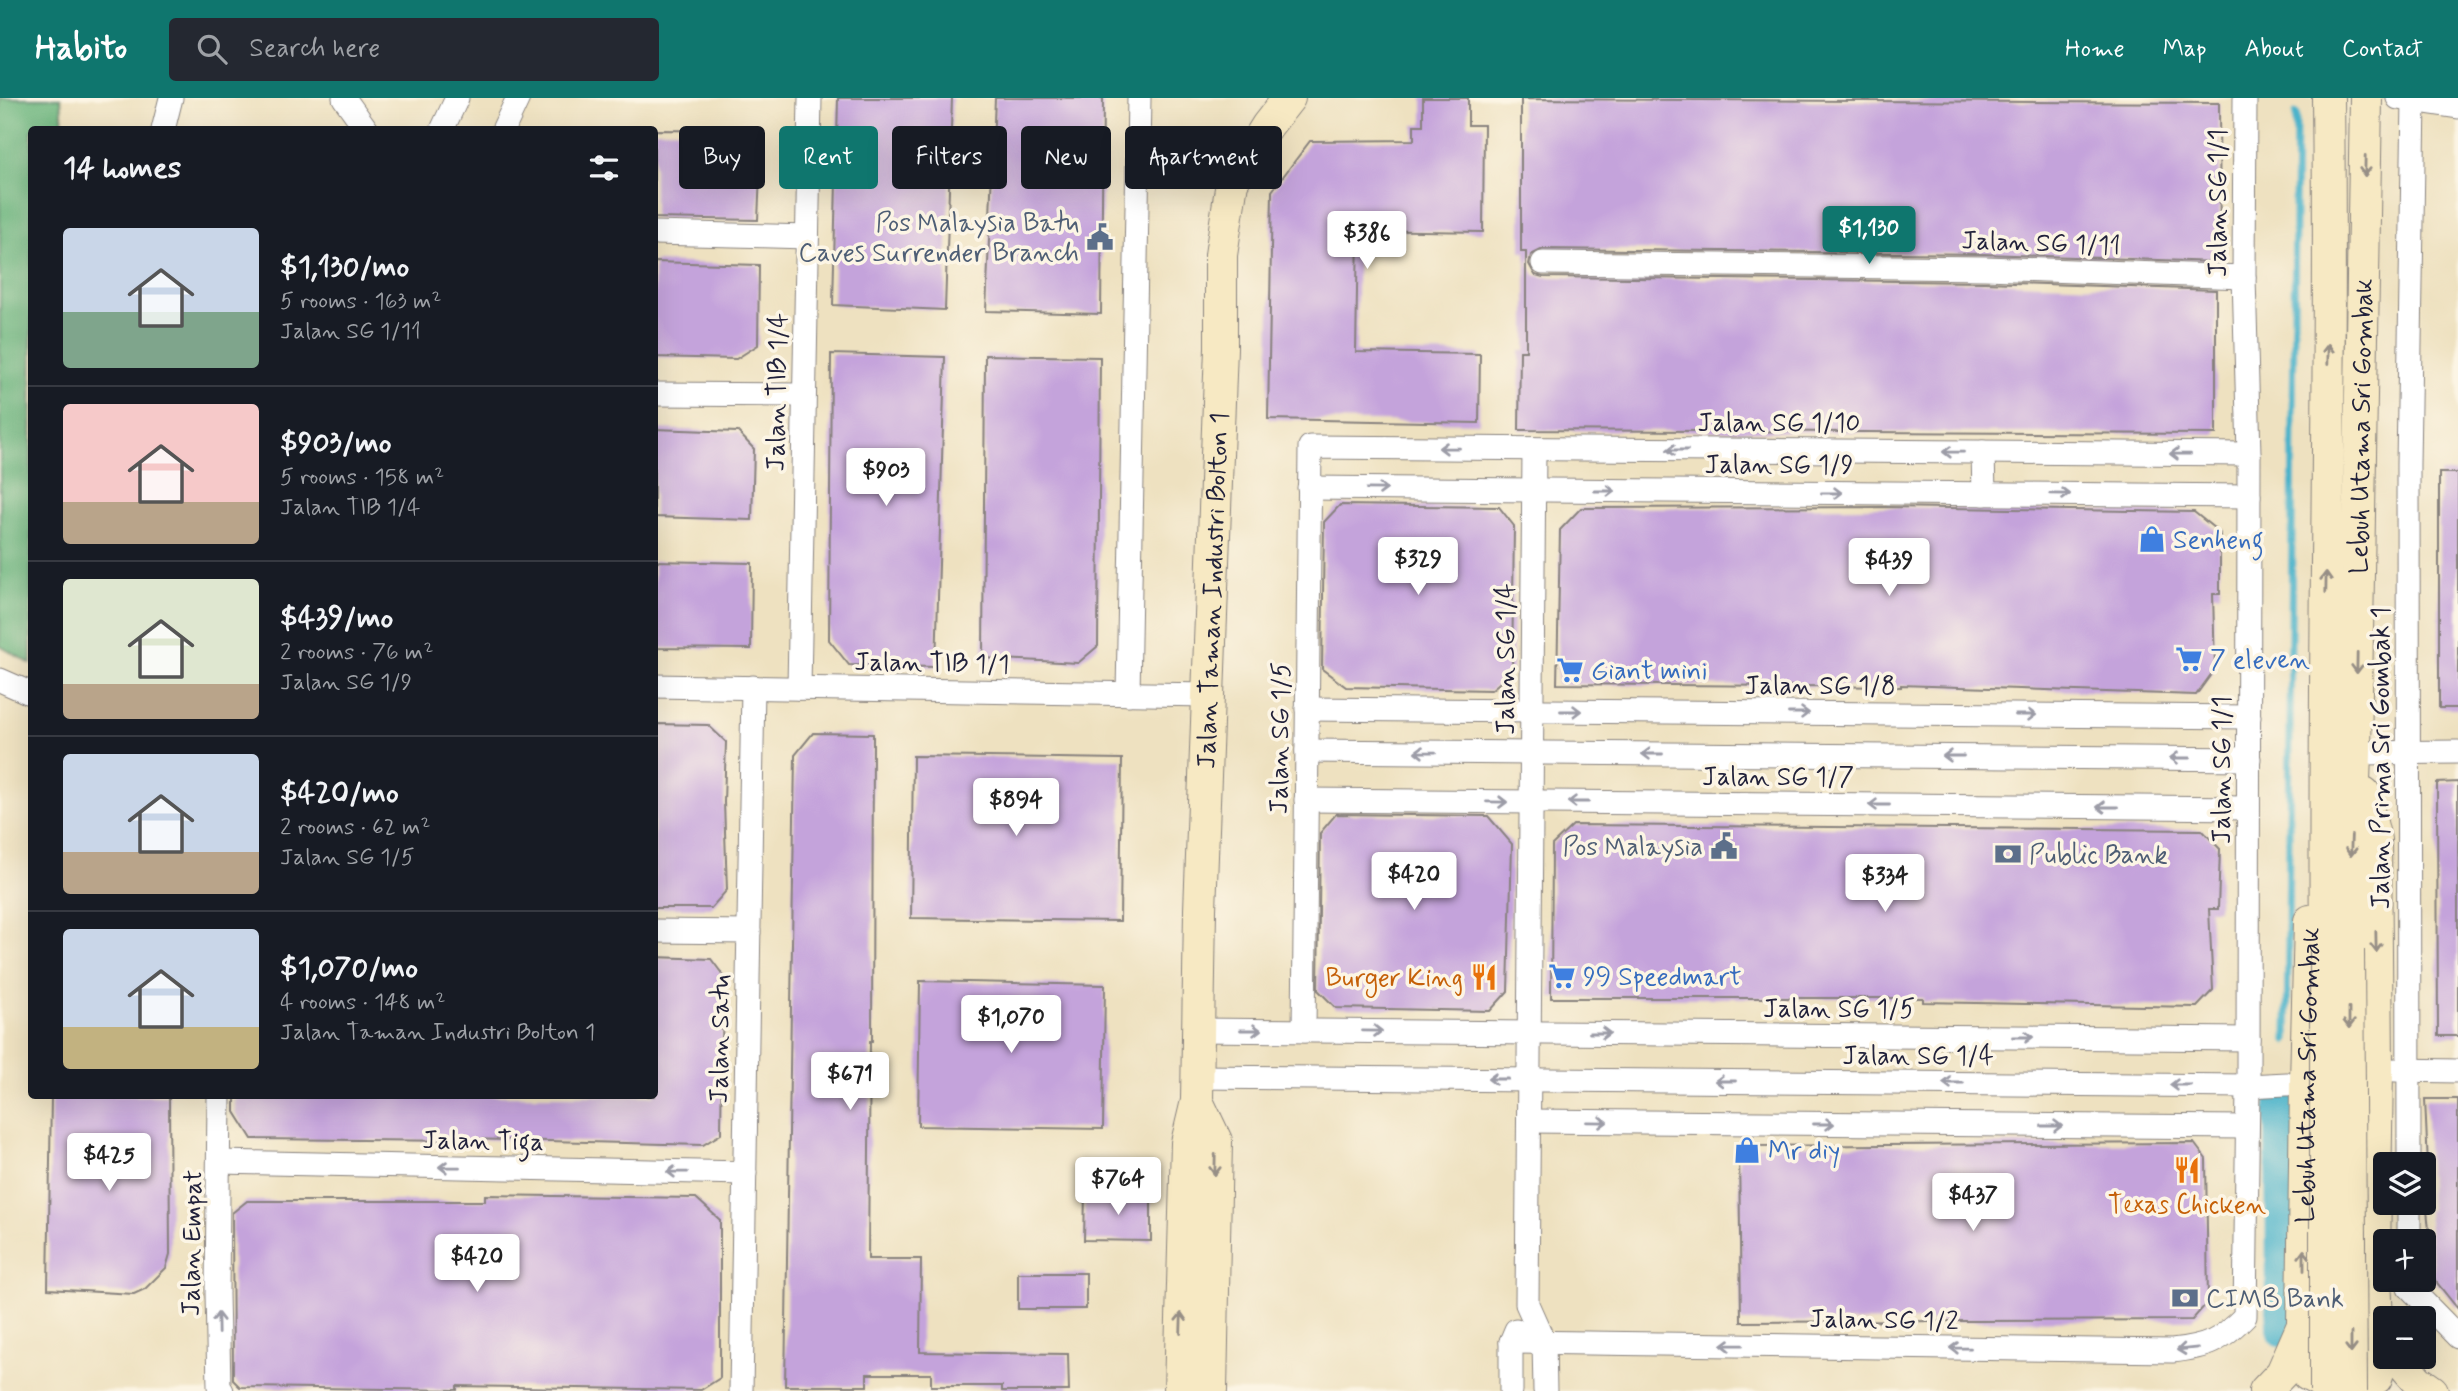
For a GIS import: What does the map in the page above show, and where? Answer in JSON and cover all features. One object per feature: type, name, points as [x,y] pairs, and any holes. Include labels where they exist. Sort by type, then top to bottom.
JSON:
[{"type":"street","points":[[164,126],[171,98]]},
{"type":"street","points":[[344,98],[364,126]]},
{"type":"street","points":[[444,126],[457,98]]},
{"type":"street","points":[[505,126],[518,98]]},
{"type":"street","name":"Jalan TIB 1/4","points":[[799,688],[810,98]]},
{"type":"street","points":[[1128,694],[1139,98]]},
{"type":"street","name":"Jalan Taman Industri Bolton 1","points":[[1180,1391],[1187,1143],[1197,1089],[1221,348],[1221,255],[1232,182],[1267,126],[1289,98]]},
{"type":"street","name":"Jalan SG 1/1","points":[[2245,98],[2244,277],[2249,454],[2245,1316]]},
{"type":"street","name":"Lebuh Utama Sri Gombak","points":[[2328,98],[2324,748],[2337,950],[2351,1391]]},
{"type":"street","name":"Lebuh Utama Sri Gombak","points":[[2326,1391],[2337,950],[2355,754],[2366,98]]},
{"type":"street","points":[[2406,99],[2458,107]]},
{"type":"street","name":"Jalan Prima Sri Gombak 1","points":[[2406,99],[2409,1152]]},
{"type":"street","points":[[658,233],[807,237]]},
{"type":"street","name":"Jalan SG 1/11","points":[[1543,263],[1985,268],[2244,277]]},
{"type":"street","points":[[658,394],[804,396]]},
{"type":"street","name":"Jalan SG 1/10","points":[[1310,447],[2249,454]]},
{"type":"street","name":"Jalan SG 1/5","points":[[1304,1031],[1310,447]]},
{"type":"street","name":"Jalan SG 1/4","points":[[1534,449],[1527,1304],[1544,1342],[1545,1391]]},
{"type":"street","points":[[1983,452],[1984,494]]},
{"type":"street","name":"Jalan SG 1/9","points":[[1309,488],[2249,496]]},
{"type":"street","points":[[0,680],[28,692]]},
{"type":"street","name":"Jalan TIB 1/1","points":[[658,686],[1209,695]]},
{"type":"street","name":"Jalan Satu","points":[[741,1391],[753,687]]},
{"type":"street","name":"Jalan SG 1/8","points":[[1307,709],[2249,717]]},
{"type":"street","name":"Lebuh Utama Sri Gombak","points":[[2324,748],[2313,838],[2303,1325],[2308,1374],[2329,1386],[2354,1386],[2376,1378],[2379,1369]]},
{"type":"street","name":"Jalan SG 1/7","points":[[1307,751],[2249,759]]},
{"type":"street","points":[[2355,754],[2458,752]]},
{"type":"street","name":"Lebuh Utama Sri Gombak","points":[[2355,754],[2375,840],[2377,1069],[2374,1246],[2379,1306]]},
{"type":"street","name":"Jalan SG 1/7","points":[[1306,800],[2248,808]]},
{"type":"street","points":[[658,931],[749,933]]},
{"type":"street","name":"Jalan SG 1/5","points":[[1197,1030],[2248,1039]]},
{"type":"street","points":[[2377,1069],[2458,1071]]},
{"type":"street","name":"Jalan SG 1/4","points":[[1197,1089],[1529,1080],[2248,1086],[2306,1083]]},
{"type":"street","name":"Jalan Taman Industri Bolton 1","points":[[1197,1089],[1216,1141],[1211,1391]]},
{"type":"street","name":"Jalan Empat","points":[[219,1099],[217,1293],[219,1387],[222,1391]]},
{"type":"street","points":[[1529,1121],[2247,1127]]},
{"type":"street","name":"Jalan Tiga","points":[[220,1162],[745,1173]]},
{"type":"street","points":[[2414,1292],[2458,1337]]},
{"type":"street","points":[[1511,1391],[1511,1342],[1527,1304]]},
{"type":"street","name":"Jalan SG 1/2","points":[[1511,1342],[2172,1351],[2201,1348],[2228,1333],[2245,1316]]},
{"type":"street","name":"Lebuh Utama Sri Gombak","points":[[2265,1391],[2283,1373],[2303,1325]]},
{"type":"street","points":[[2407,1369],[2432,1391]]},
{"type":"green space","points":[[0,98],[61,98],[63,126],[28,126],[28,662],[0,646]]},
{"type":"building","points":[[838,98],[952,98],[951,126],[892,126],[892,189],[949,189],[945,310],[833,305],[836,189],[878,189],[878,126],[837,126]]},
{"type":"building","points":[[995,98],[1103,98],[1103,126],[1021,126],[1021,189],[1102,189],[1101,314],[986,311],[991,189],[1007,189],[1007,126],[994,126]]},
{"type":"building","points":[[1423,98],[1468,98],[1468,125],[1484,125],[1483,232],[1358,230],[1356,352],[1480,354],[1479,423],[1268,419],[1272,191],[1282,189],[1282,178],[1310,141],[1414,140],[1414,125],[1423,125]]},
{"type":"building","points":[[1521,99],[2219,103],[2220,259],[2216,259],[2216,262],[1985,254],[1543,249],[1531,255],[1529,264],[1535,275],[1543,277],[1985,282],[2216,290],[2216,434],[1519,430],[1520,351],[1526,351],[1526,252],[1521,252]]},
{"type":"building","points":[[658,130],[679,130],[679,189],[759,189],[758,220],[658,218]]},
{"type":"building","points":[[658,262],[759,265],[758,345],[736,359],[658,357]]},
{"type":"building","points":[[831,354],[945,357],[936,667],[849,665],[829,640]]},
{"type":"building","points":[[985,355],[1100,357],[1098,646],[1078,663],[983,658]]},
{"type":"building","points":[[658,429],[738,432],[754,449],[752,520],[658,517]]},
{"type":"building","points":[[2439,473],[2458,473],[2458,708],[2439,708]]},
{"type":"building","points":[[1340,505],[1499,507],[1514,526],[1512,672],[1491,690],[1346,687],[1322,669],[1324,522]]},
{"type":"building","points":[[1886,507],[2194,512],[2220,533],[2220,594],[2213,594],[2215,669],[2196,695],[1901,685],[1557,684],[1560,530],[1581,508]]},
{"type":"building","points":[[658,561],[752,563],[751,649],[658,648]]},
{"type":"building","points":[[658,724],[708,725],[726,742],[724,802],[727,890],[711,908],[658,908]]},
{"type":"building","points":[[813,733],[873,734],[868,1259],[921,1259],[920,1352],[1068,1354],[1069,1391],[1002,1391],[1002,1386],[931,1386],[931,1374],[867,1374],[867,1386],[785,1386],[795,755]]},
{"type":"building","points":[[913,756],[1122,759],[1120,921],[911,918]]},
{"type":"building","points":[[2458,782],[2458,1036],[2438,1036],[2437,783]]},
{"type":"building","points":[[1336,814],[1488,816],[1512,844],[1508,991],[1490,1011],[1336,1008],[1318,990],[1320,833]]},
{"type":"building","points":[[1573,825],[2202,830],[2220,849],[2218,909],[2209,909],[2213,990],[2197,1007],[1923,1002],[1923,998],[1551,998],[1552,845]]},
{"type":"building","points":[[658,957],[711,959],[723,975],[721,1134],[703,1145],[468,1139],[252,1139],[235,1112],[235,1099],[658,1099]]},
{"type":"building","points":[[920,981],[1105,985],[1103,1129],[918,1126]]},
{"type":"building","points":[[51,1099],[169,1099],[170,1254],[166,1268],[145,1289],[134,1294],[48,1289]]},
{"type":"building","points":[[2425,1099],[2458,1099],[2458,1309],[2436,1282],[2436,1229],[2429,1229],[2428,1215],[2436,1215],[2436,1152],[2427,1152]]},
{"type":"building","points":[[2194,1143],[2206,1159],[2208,1302],[2192,1320],[1741,1322],[1739,1146]]},
{"type":"building","points":[[1085,1193],[1151,1194],[1151,1241],[1084,1240]]},
{"type":"building","points":[[485,1195],[696,1198],[720,1220],[720,1378],[701,1390],[457,1386],[457,1390],[240,1387],[233,1380],[232,1213],[247,1201],[485,1201]]},
{"type":"building","points":[[1018,1273],[1086,1273],[1086,1309],[1018,1309]]},
{"type":"waterway","points":[[2287,1041],[2296,114]]},
{"type":"waterway","points":[[2287,1105],[2288,1327]]},
{"type":"place","name":"Pos Malaysia Batu Caves Surrender Branch","points":[[1100,237]]},
{"type":"place","name":"Senheng","points":[[2152,539]]},
{"type":"place","name":"7 eleven","points":[[2189,659]]},
{"type":"place","name":"Giant mini","points":[[1570,670]]},
{"type":"place","name":"Pos Malaysia","points":[[1724,846]]},
{"type":"place","name":"Public Bank","points":[[2008,854]]},
{"type":"place","name":"99 Speedmart","points":[[1562,976]]},
{"type":"place","name":"Burger King","points":[[1484,977]]},
{"type":"place","name":"Mr diy","points":[[1747,1150]]},
{"type":"place","name":"Texas Chicken","points":[[2187,1170]]},
{"type":"place","name":"CIMB Bank","points":[[2185,1298]]}]
